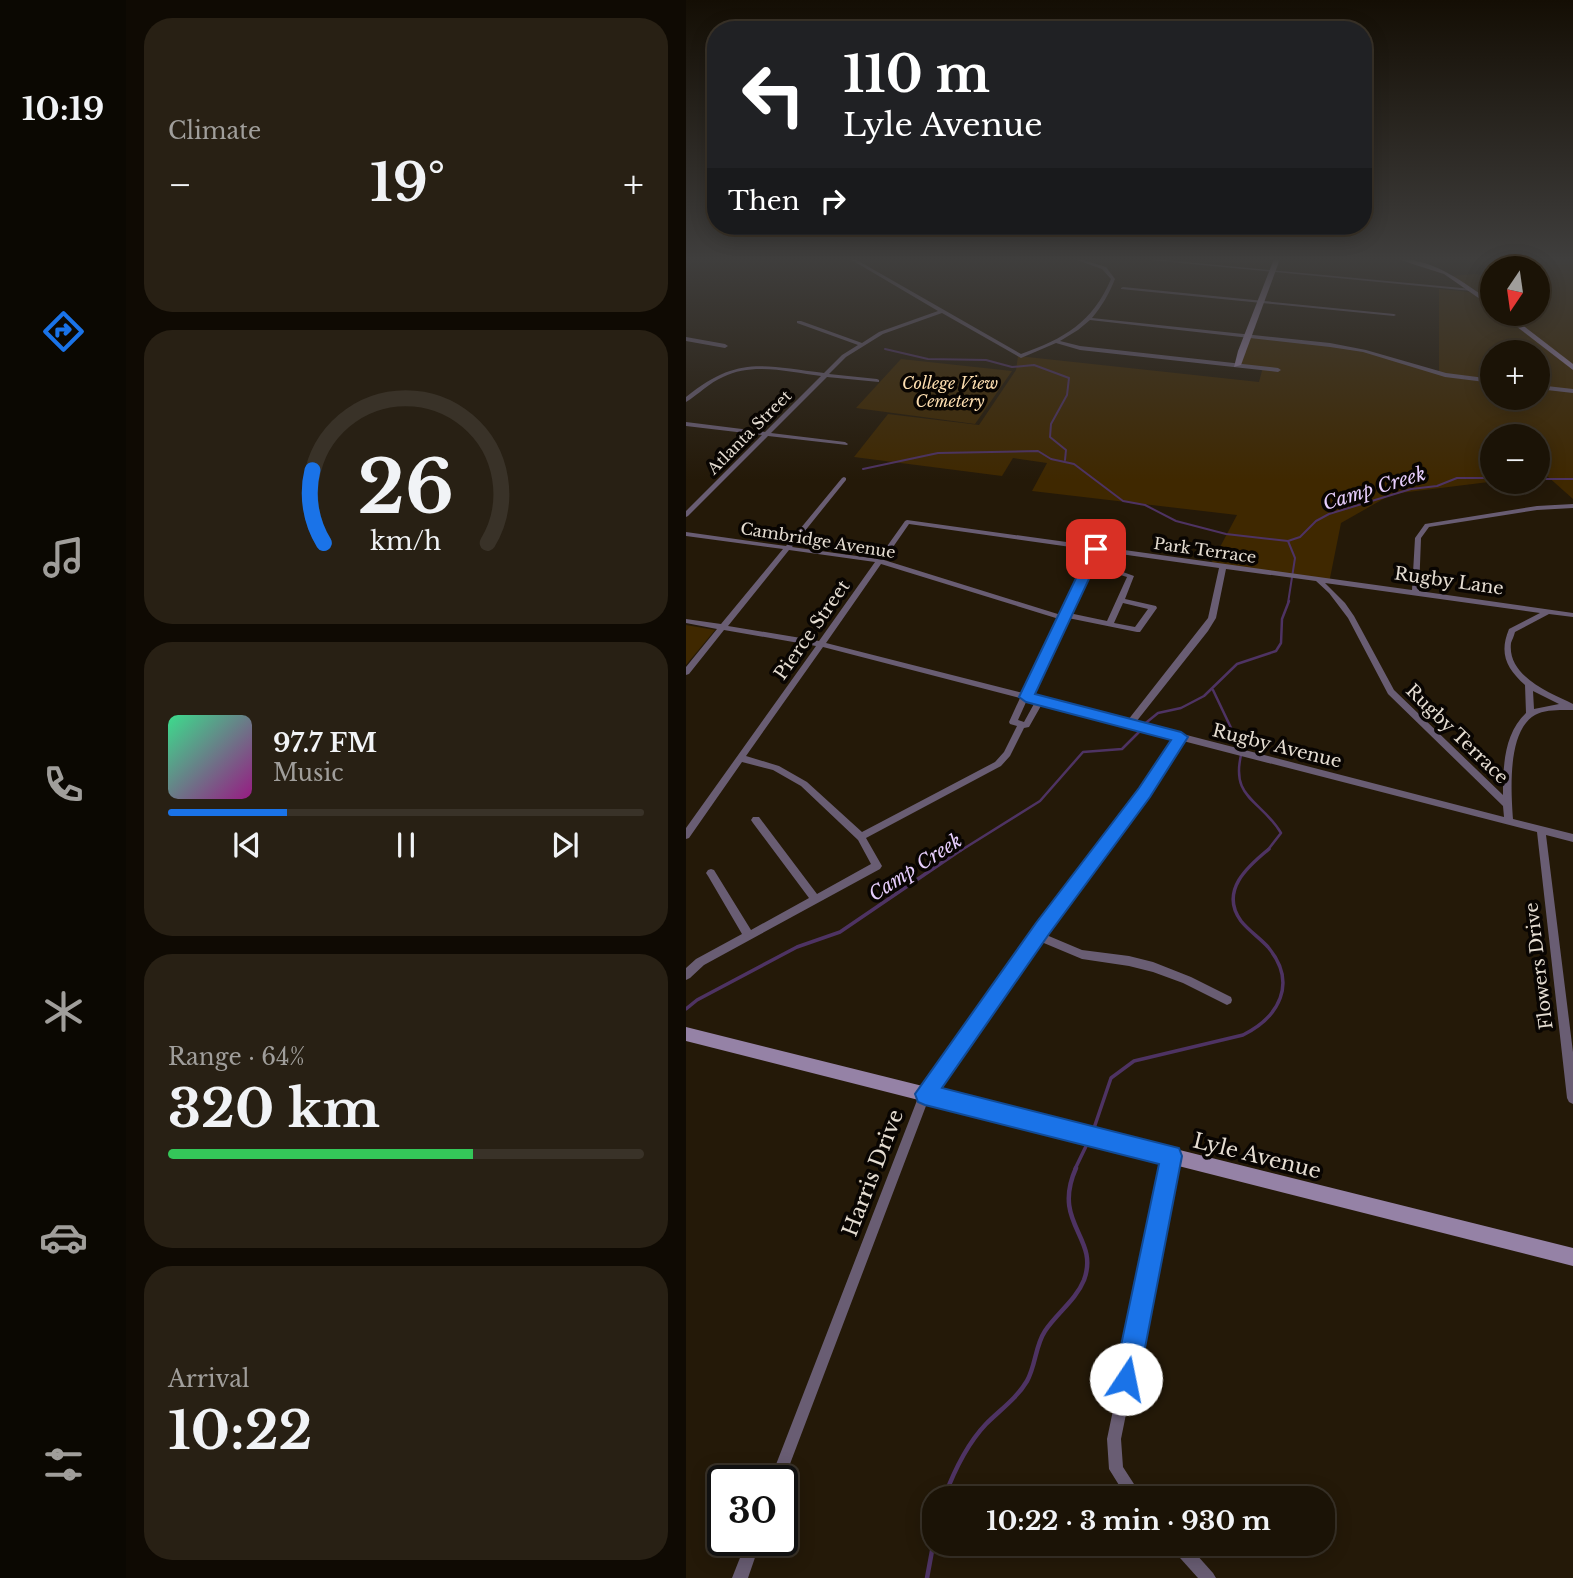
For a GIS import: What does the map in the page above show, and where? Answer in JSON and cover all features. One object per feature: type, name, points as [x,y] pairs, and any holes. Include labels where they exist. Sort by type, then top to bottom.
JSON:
[{"type":"street","points":[[829,333],[861,344]]},
{"type":"street","name":"Atlanta Street","points":[[686,515],[844,356],[883,333]]},
{"type":"street","points":[[980,333],[1021,356],[1058,342],[1071,333]]},
{"type":"street","points":[[1223,333],[1342,347],[1445,375],[1480,380]]},
{"type":"street","points":[[1527,333],[1573,368]]},
{"type":"street","points":[[1237,365],[1246,335]]},
{"type":"street","points":[[686,340],[725,346]]},
{"type":"street","points":[[1058,342],[1073,347],[1278,370]]},
{"type":"street","points":[[688,398],[720,375],[761,367],[877,381]]},
{"type":"street","points":[[1550,388],[1573,391]]},
{"type":"street","points":[[686,424],[845,444]]},
{"type":"street","points":[[686,671],[844,478]]},
{"type":"street","points":[[1415,592],[1418,538],[1427,525],[1537,508],[1573,506]]},
{"type":"street","name":"Pierce Street","points":[[686,835],[907,522],[1003,536]]},
{"type":"street","name":"Cambridge Avenue","points":[[686,534],[880,561],[1065,616],[1137,630],[1153,608],[1121,600]]},
{"type":"street","name":"Park Terrace","points":[[1003,536],[1319,581]]},
{"type":"street","points":[[1040,701],[1026,725],[1013,722],[1096,549]]},
{"type":"street","points":[[1110,624],[1131,576],[1106,568],[1105,565],[1112,559]]},
{"type":"street","points":[[1130,724],[1212,618],[1223,567]]},
{"type":"street","name":"Rugby Lane","points":[[1319,581],[1573,615]]},
{"type":"street","name":"Rugby Terrace","points":[[1319,581],[1341,601],[1378,673],[1391,692],[1507,804]]},
{"type":"street","points":[[1548,611],[1519,625],[1508,638],[1508,657],[1529,683],[1546,696],[1573,707]]},
{"type":"street","name":"Rugby Avenue","points":[[686,621],[821,644],[1573,838]]},
{"type":"street","points":[[1529,683],[1530,714]]},
{"type":"street","points":[[1509,822],[1507,804],[1512,739],[1517,728],[1530,714],[1573,707]]},
{"type":"street","points":[[861,837],[998,764],[1007,754],[1021,726]]},
{"type":"street","name":"Harris Drive","points":[[783,1465],[925,1094],[1181,737]]},
{"type":"street","points":[[686,975],[700,962],[877,866],[861,837],[804,784],[762,763],[741,758]]},
{"type":"street","points":[[755,820],[814,898]]},
{"type":"street","name":"Flowers Drive","points":[[1541,830],[1573,1098]]},
{"type":"street","points":[[711,873],[749,936]]},
{"type":"street","points":[[1037,936],[1082,954],[1153,967],[1188,980],[1227,1000]]},
{"type":"street","points":[[1561,999],[1573,1004]]},
{"type":"street","name":"Lyle Avenue","points":[[686,1034],[1573,1257]]},
{"type":"street","points":[[1128,1486],[1116,1469],[1114,1439],[1171,1156]]},
{"type":"street","points":[[740,1578],[748,1556]]},
{"type":"street","points":[[1188,1556],[1208,1578]]},
{"type":"green space","points":[[1439,333],[1573,333],[1573,499],[1550,479],[1550,424],[1480,424],[1480,483],[1392,494],[1341,523],[1329,583],[1211,564],[1237,515],[1032,491],[1047,463],[1013,458],[1002,476],[854,457],[888,414],[979,425],[1016,370],[1018,356],[1259,382],[1263,367],[1238,364],[1248,335],[1361,351],[1439,372]]},
{"type":"green space","name":"College View Cemetery","points":[[901,359],[1012,371],[975,424],[856,408]]},
{"type":"green space","points":[[686,625],[715,630],[686,665]]},
{"type":"waterway","points":[[885,349],[928,359],[986,360],[1012,367],[1034,365],[1069,378],[1067,395],[1051,424],[1050,437],[1066,450],[1065,460]]},
{"type":"waterway","points":[[863,469],[938,453],[1038,451],[1051,459],[1074,464],[1123,501],[1145,505],[1176,521],[1226,534],[1288,541]]},
{"type":"waterway","name":"Camp Creek","points":[[1288,541],[1300,537],[1316,521],[1329,514],[1411,489],[1437,486],[1457,478],[1480,478]]},
{"type":"waterway","name":"Camp Creek","points":[[1550,479],[1573,479]]},
{"type":"waterway","name":"Camp Creek","points":[[1288,541],[1295,558],[1288,603]]},
{"type":"waterway","name":"Camp Creek","points":[[1142,726],[1158,713],[1181,708],[1204,696],[1237,664],[1276,651],[1281,643],[1282,619],[1289,601]]},
{"type":"waterway","points":[[1213,690],[1242,751],[1239,767],[1243,789],[1281,833],[1268,850]]},
{"type":"waterway","name":"Camp Creek","points":[[960,851],[1040,801],[1083,752],[1122,749],[1139,732]]},
{"type":"waterway","name":"Camp Creek","points":[[686,1009],[697,1000],[797,947],[840,932],[962,849]]},
{"type":"waterway","points":[[1093,1131],[1111,1078],[1134,1061],[1243,1035],[1256,1028],[1275,1009],[1283,986],[1282,973],[1268,947],[1241,921],[1233,899],[1245,871],[1268,850]]},
{"type":"waterway","points":[[1075,1169],[1089,1140]]},
{"type":"waterway","points":[[949,1486],[956,1468],[979,1432],[1023,1387],[1030,1375],[1045,1331],[1076,1294],[1084,1280],[1086,1252],[1069,1203],[1070,1187],[1076,1168]]},
{"type":"waterway","points":[[927,1578],[931,1556]]},
{"type":"route","points":[[1096,549],[1026,697],[1181,737],[925,1094],[1171,1156],[1126,1379]]}]
